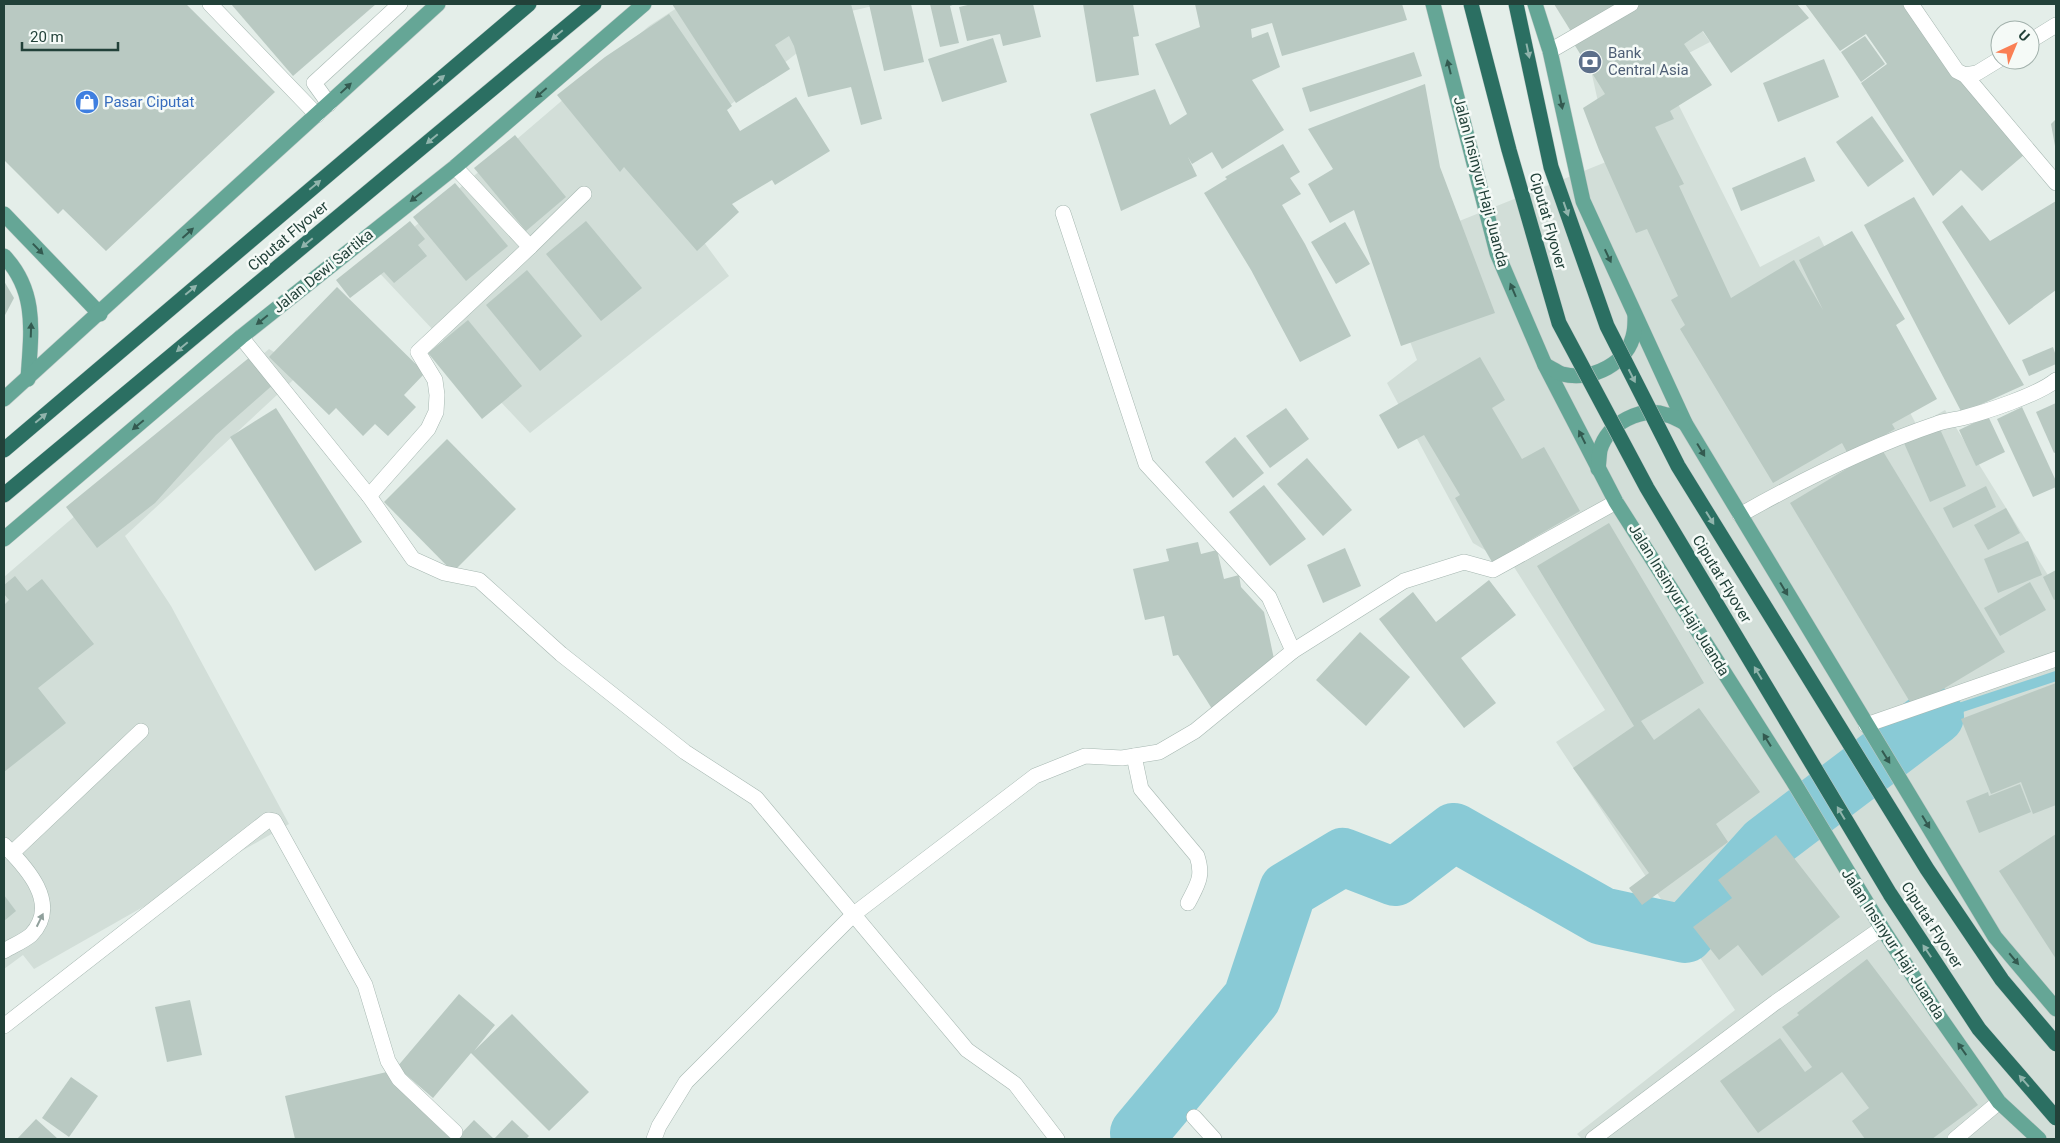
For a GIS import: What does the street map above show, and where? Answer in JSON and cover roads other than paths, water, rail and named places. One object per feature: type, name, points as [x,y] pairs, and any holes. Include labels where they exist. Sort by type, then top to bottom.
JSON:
[{"type":"highway","name":"Ciputat Flyover","points":[[4,450],[529,4]]},
{"type":"highway","name":"Ciputat Flyover","points":[[4,495],[594,4]]},
{"type":"highway","name":"Ciputat Flyover","points":[[1471,4],[1509,150],[1559,323],[1647,488],[1890,894],[1979,1029],[2056,1118]]},
{"type":"highway","name":"Ciputat Flyover","points":[[1516,4],[1555,177],[1607,326],[1678,466],[1927,869],[2002,980],[2056,1044]]},
{"type":"main road","points":[[4,400],[438,4]]},
{"type":"main road","name":"Jalan Dewi Sartika","points":[[4,539],[241,337],[455,167],[644,4]]},
{"type":"main road","name":"Jalan Insinyur Haji Juanda","points":[[1433,4],[1497,253],[1545,365],[1598,470],[1616,502],[1793,781],[1882,928],[1941,1019],[1999,1102],[2039,1139]]},
{"type":"main road","points":[[1535,4],[1550,51],[1583,201],[1684,423],[1995,936],[2056,1009]]},
{"type":"main road","points":[[4,214],[100,314]]},
{"type":"main road","points":[[4,256],[14,266],[26,291],[32,324],[28,379]]},
{"type":"main road","points":[[1545,365],[1561,374],[1580,376],[1598,373],[1614,364],[1626,350],[1634,333],[1635,315]]},
{"type":"main road","points":[[1598,470],[1600,449],[1610,431],[1626,418],[1646,412],[1666,414],[1684,423]]},
{"type":"street","points":[[210,4],[317,115]]},
{"type":"street","points":[[329,104],[314,83],[400,4]]},
{"type":"street","points":[[1550,51],[1631,4]]},
{"type":"street","points":[[1911,4],[1957,71],[1965,75],[2056,183]]},
{"type":"street","points":[[2040,35],[2056,25]]},
{"type":"street","points":[[1965,75],[1977,72],[1990,65]]},
{"type":"street","points":[[455,167],[530,247]]},
{"type":"street","points":[[369,496],[428,429],[436,412],[437,395],[435,380],[418,352],[584,194]]},
{"type":"street","points":[[1063,213],[1146,464],[1269,597],[1293,651]]},
{"type":"street","points":[[241,337],[369,496],[413,559],[444,573],[479,580],[561,654],[662,734],[685,752],[756,798],[967,1050],[1015,1084],[1057,1139]]},
{"type":"street","points":[[1740,515],[1777,494],[1878,446],[1937,423],[1963,418],[2021,398],[2048,386],[2056,380]]},
{"type":"street","points":[[654,1139],[659,1126],[686,1082],[854,914],[1035,776],[1085,756],[1122,758],[1159,752],[1195,731],[1293,651],[1404,582],[1464,562],[1493,570],[1616,502]]},
{"type":"street","points":[[1869,729],[2056,659]]},
{"type":"street","points":[[4,951],[30,935],[44,912],[42,898],[30,876],[8,849],[141,731]]},
{"type":"street","points":[[1134,756],[1141,789],[1197,856],[1201,868],[1199,881],[1188,903]]},
{"type":"street","points":[[4,1026],[268,820],[274,821],[365,985],[388,1061],[399,1079],[455,1132]]},
{"type":"street","points":[[1593,1139],[1760,1014],[1882,928]]},
{"type":"street","points":[[1955,1139],[1999,1102]]},
{"type":"street","points":[[1194,1117],[1214,1139]]},
{"type":"waterway","points":[[1935,716],[2056,676]]},
{"type":"waterway","points":[[1143,1139],[1139,1133],[1252,998],[1288,890],[1343,857],[1395,877],[1454,832],[1602,916],[1685,934],[1766,844],[1935,716]]},
{"type":"place","name":"Bank Central Asia","points":[[1590,62]]},
{"type":"place","name":"Pasar Ciputat","points":[[87,102]]}]
